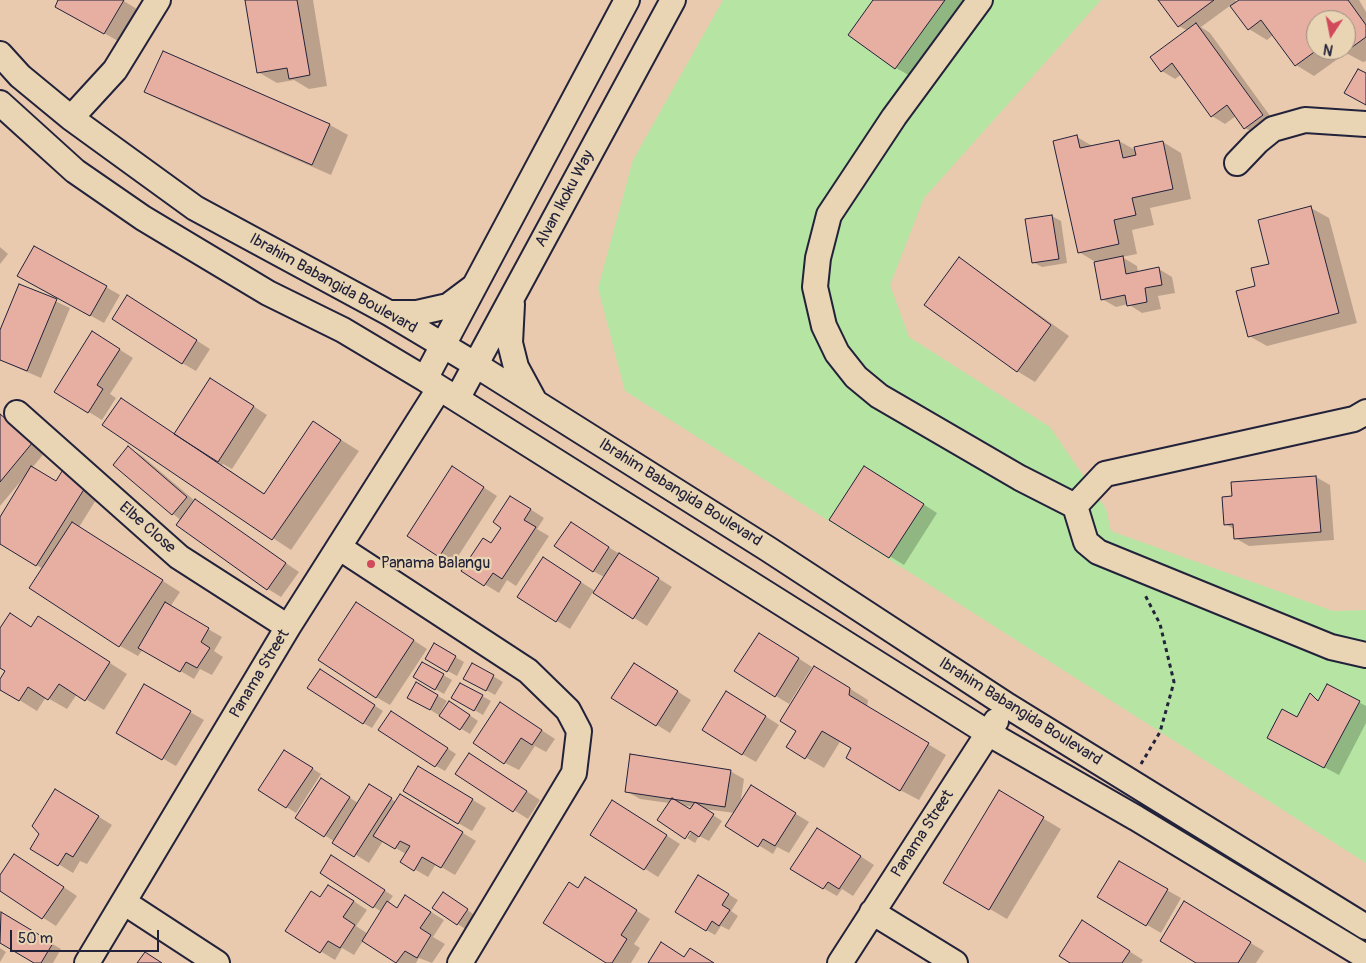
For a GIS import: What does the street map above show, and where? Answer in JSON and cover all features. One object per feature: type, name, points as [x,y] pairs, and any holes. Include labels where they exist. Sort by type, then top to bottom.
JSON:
[{"type":"street","points":[[71,118],[115,70],[158,0]]},
{"type":"street","points":[[441,389],[444,346],[627,0]]},
{"type":"street","name":"Alvan Ikoku Way","points":[[441,389],[476,365],[673,0]]},
{"type":"street","points":[[980,0],[894,117],[829,215],[818,258],[815,287],[824,326],[837,353],[856,378],[879,396],[1020,478],[1075,506],[1086,542],[1098,552],[1331,647],[1366,655]]},
{"type":"street","name":"Ibrahim Babangida Boulevard","points":[[0,54],[20,76],[71,118],[195,208],[389,313],[476,365],[768,549],[1008,706],[1366,927]]},
{"type":"street","name":"Ibrahim Babangida Boulevard","points":[[0,103],[74,171],[143,218],[268,293],[343,330],[441,389],[988,733],[1136,818],[1366,957]]},
{"type":"street","points":[[1237,163],[1257,142],[1273,129],[1305,120],[1366,124]]},
{"type":"street","points":[[389,313],[417,313],[448,306],[478,282]]},
{"type":"street","points":[[513,297],[510,343],[516,367],[535,403]]},
{"type":"street","name":"Panama Street","points":[[88,963],[288,627],[441,389]]},
{"type":"street","points":[[1075,506],[1105,474],[1354,419],[1366,412]]},
{"type":"street","name":"Elbe Close","points":[[17,414],[179,557],[288,627]]},
{"type":"street","points":[[340,548],[528,671],[568,710],[578,731],[574,773],[460,963]]},
{"type":"street","name":"Panama Street","points":[[840,963],[988,733],[1008,706]]},
{"type":"street","points":[[125,903],[217,963]]},
{"type":"street","points":[[872,912],[955,963]]},
{"type":"path","points":[[1130,565],[1160,624],[1174,682],[1160,732],[1131,782]]},
{"type":"green space","points":[[723,0],[1101,0],[924,198],[890,285],[909,337],[1050,427],[1106,509],[1111,531],[1333,611],[1366,610],[1366,863],[625,391],[598,288],[633,160]]},
{"type":"building","points":[[58,0],[124,0],[104,34],[55,7]]},
{"type":"building","points":[[245,0],[297,0],[310,75],[289,79],[287,68],[257,73]]},
{"type":"building","points":[[873,0],[945,0],[895,69],[848,35]]},
{"type":"building","points":[[1158,0],[1214,0],[1178,27]]},
{"type":"building","points":[[1239,0],[1348,0],[1355,10],[1306,10],[1306,58],[1295,66],[1261,20],[1248,30],[1230,6]]},
{"type":"building","points":[[1356,11],[1366,25],[1366,37],[1356,44]]},
{"type":"building","points":[[1196,23],[1263,115],[1244,129],[1227,105],[1211,117],[1172,63],[1161,72],[1150,57]]},
{"type":"building","points":[[163,51],[330,124],[312,165],[144,92]]},
{"type":"building","points":[[1358,69],[1366,73],[1366,105],[1344,93]]},
{"type":"building","points":[[1077,135],[1080,148],[1119,140],[1123,158],[1136,155],[1134,147],[1163,141],[1173,189],[1132,198],[1136,215],[1114,220],[1119,244],[1078,253],[1053,141]]},
{"type":"building","points":[[1311,206],[1339,313],[1248,337],[1236,291],[1255,286],[1251,268],[1269,264],[1258,220]]},
{"type":"building","points":[[1052,215],[1059,259],[1032,263],[1025,219]]},
{"type":"building","points":[[34,246],[107,286],[90,316],[17,276]]},
{"type":"building","points":[[1123,256],[1126,274],[1159,267],[1162,285],[1145,288],[1147,302],[1127,306],[1125,295],[1101,300],[1094,262]]},
{"type":"building","points":[[959,257],[1051,325],[1017,372],[924,305]]},
{"type":"building","points":[[19,284],[57,299],[27,371],[0,360],[0,330]]},
{"type":"building","points":[[127,295],[197,340],[182,364],[112,319]]},
{"type":"building","points":[[92,331],[120,349],[97,385],[103,389],[88,413],[54,392]]},
{"type":"building","points":[[210,378],[254,406],[218,462],[174,434]]},
{"type":"building","points":[[121,398],[264,494],[313,421],[341,440],[272,540],[102,425]]},
{"type":"building","points":[[0,414],[33,442],[0,482]]},
{"type":"building","points":[[128,446],[187,497],[172,515],[113,465]]},
{"type":"building","points":[[31,466],[56,481],[64,468],[88,483],[36,566],[0,544],[0,517]]},
{"type":"building","points":[[452,466],[484,487],[439,557],[407,536]]},
{"type":"building","points":[[864,466],[924,504],[889,558],[829,520]]},
{"type":"building","points":[[1316,476],[1321,532],[1234,539],[1233,524],[1224,525],[1222,497],[1232,496],[1231,482]]},
{"type":"building","points":[[510,496],[531,509],[524,520],[536,527],[502,579],[493,573],[484,586],[461,571],[483,538],[491,543],[501,528],[493,522]]},
{"type":"building","points":[[195,499],[286,563],[267,590],[176,525]]},
{"type":"building","points":[[72,522],[163,580],[119,647],[29,588]]},
{"type":"building","points":[[571,522],[609,547],[593,572],[554,546]]},
{"type":"building","points":[[619,553],[659,578],[633,619],[593,593]]},
{"type":"building","points":[[543,557],[581,582],[556,622],[517,597]]},
{"type":"building","points":[[165,602],[209,628],[201,642],[210,648],[197,668],[186,662],[180,672],[138,648]]},
{"type":"building","points":[[356,602],[414,640],[376,698],[318,660]]},
{"type":"building","points":[[10,613],[31,627],[38,616],[110,662],[85,701],[59,684],[48,700],[28,687],[19,701],[0,690],[0,679],[5,671],[0,668],[0,628]]},
{"type":"building","points":[[759,633],[799,658],[775,697],[734,671]]},
{"type":"building","points":[[434,643],[456,656],[447,672],[425,659]]},
{"type":"building","points":[[422,662],[444,674],[435,690],[413,677]]},
{"type":"building","points":[[472,663],[494,675],[486,691],[463,679]]},
{"type":"building","points":[[634,663],[678,691],[656,726],[611,698]]},
{"type":"building","points":[[814,666],[850,688],[849,695],[929,743],[900,791],[846,758],[851,748],[822,731],[805,759],[786,747],[796,731],[780,721]]},
{"type":"building","points":[[320,669],[375,705],[363,724],[307,688]]},
{"type":"building","points":[[416,682],[438,695],[430,710],[407,698]]},
{"type":"building","points":[[460,683],[483,695],[474,711],[451,698]]},
{"type":"building","points":[[144,684],[191,711],[162,760],[116,733]]},
{"type":"building","points":[[1327,684],[1360,701],[1324,768],[1267,738],[1282,709],[1297,717],[1310,693],[1318,701]]},
{"type":"building","points":[[726,691],[766,716],[742,755],[702,730]]},
{"type":"building","points":[[449,701],[470,715],[460,730],[439,716]]},
{"type":"building","points":[[500,702],[542,730],[532,745],[521,738],[504,764],[473,743]]},
{"type":"building","points":[[391,711],[448,748],[435,767],[378,730]]},
{"type":"building","points":[[284,750],[313,768],[286,808],[258,790]]},
{"type":"building","points":[[469,753],[527,791],[513,812],[455,774]]},
{"type":"building","points":[[630,754],[731,770],[725,807],[625,792]]},
{"type":"building","points":[[418,766],[473,799],[458,824],[403,791]]},
{"type":"building","points":[[321,778],[350,797],[324,837],[295,818]]},
{"type":"building","points":[[369,784],[392,798],[354,857],[332,843]]},
{"type":"building","points":[[751,785],[796,813],[775,846],[763,839],[758,847],[725,826]]},
{"type":"building","points":[[55,789],[99,816],[73,857],[66,853],[58,866],[30,849],[39,834],[32,826]]},
{"type":"building","points":[[999,790],[1044,817],[989,910],[943,883]]},
{"type":"building","points":[[400,794],[463,832],[441,868],[422,857],[414,871],[400,862],[410,846],[400,841],[395,849],[373,836]]},
{"type":"building","points":[[672,798],[690,809],[695,802],[714,814],[699,837],[690,831],[685,839],[657,820]]},
{"type":"building","points":[[612,800],[667,835],[644,870],[590,835]]},
{"type":"building","points":[[817,828],[861,856],[839,889],[828,882],[823,889],[790,869]]},
{"type":"building","points":[[14,854],[64,887],[42,919],[0,891],[0,875]]},
{"type":"building","points":[[331,855],[385,890],[373,908],[320,873]]},
{"type":"building","points":[[1119,861],[1168,889],[1146,926],[1097,897]]},
{"type":"building","points":[[698,875],[729,894],[722,905],[730,910],[719,926],[712,921],[706,931],[675,912]]},
{"type":"building","points":[[585,877],[637,910],[621,935],[627,939],[612,963],[606,963],[543,923],[569,882],[578,888]]},
{"type":"building","points":[[328,885],[354,901],[343,917],[355,925],[340,948],[328,941],[320,953],[285,931],[311,891],[320,897]]},
{"type":"building","points":[[443,892],[468,909],[457,925],[432,908]]},
{"type":"building","points":[[405,895],[431,912],[420,928],[431,935],[417,958],[405,951],[396,963],[362,941],[387,901],[397,908]]},
{"type":"building","points":[[1184,901],[1251,942],[1238,963],[1196,963],[1160,941]]},
{"type":"building","points":[[1,912],[53,943],[41,963],[34,963],[0,943]]},
{"type":"building","points":[[1082,920],[1130,951],[1122,963],[1070,963],[1059,956]]},
{"type":"building","points":[[661,942],[684,957],[690,948],[714,963],[648,963]]},
{"type":"building","points":[[145,952],[162,963],[137,963]]},
{"type":"place","name":"Panama Balangu","points":[[371,564]]}]
